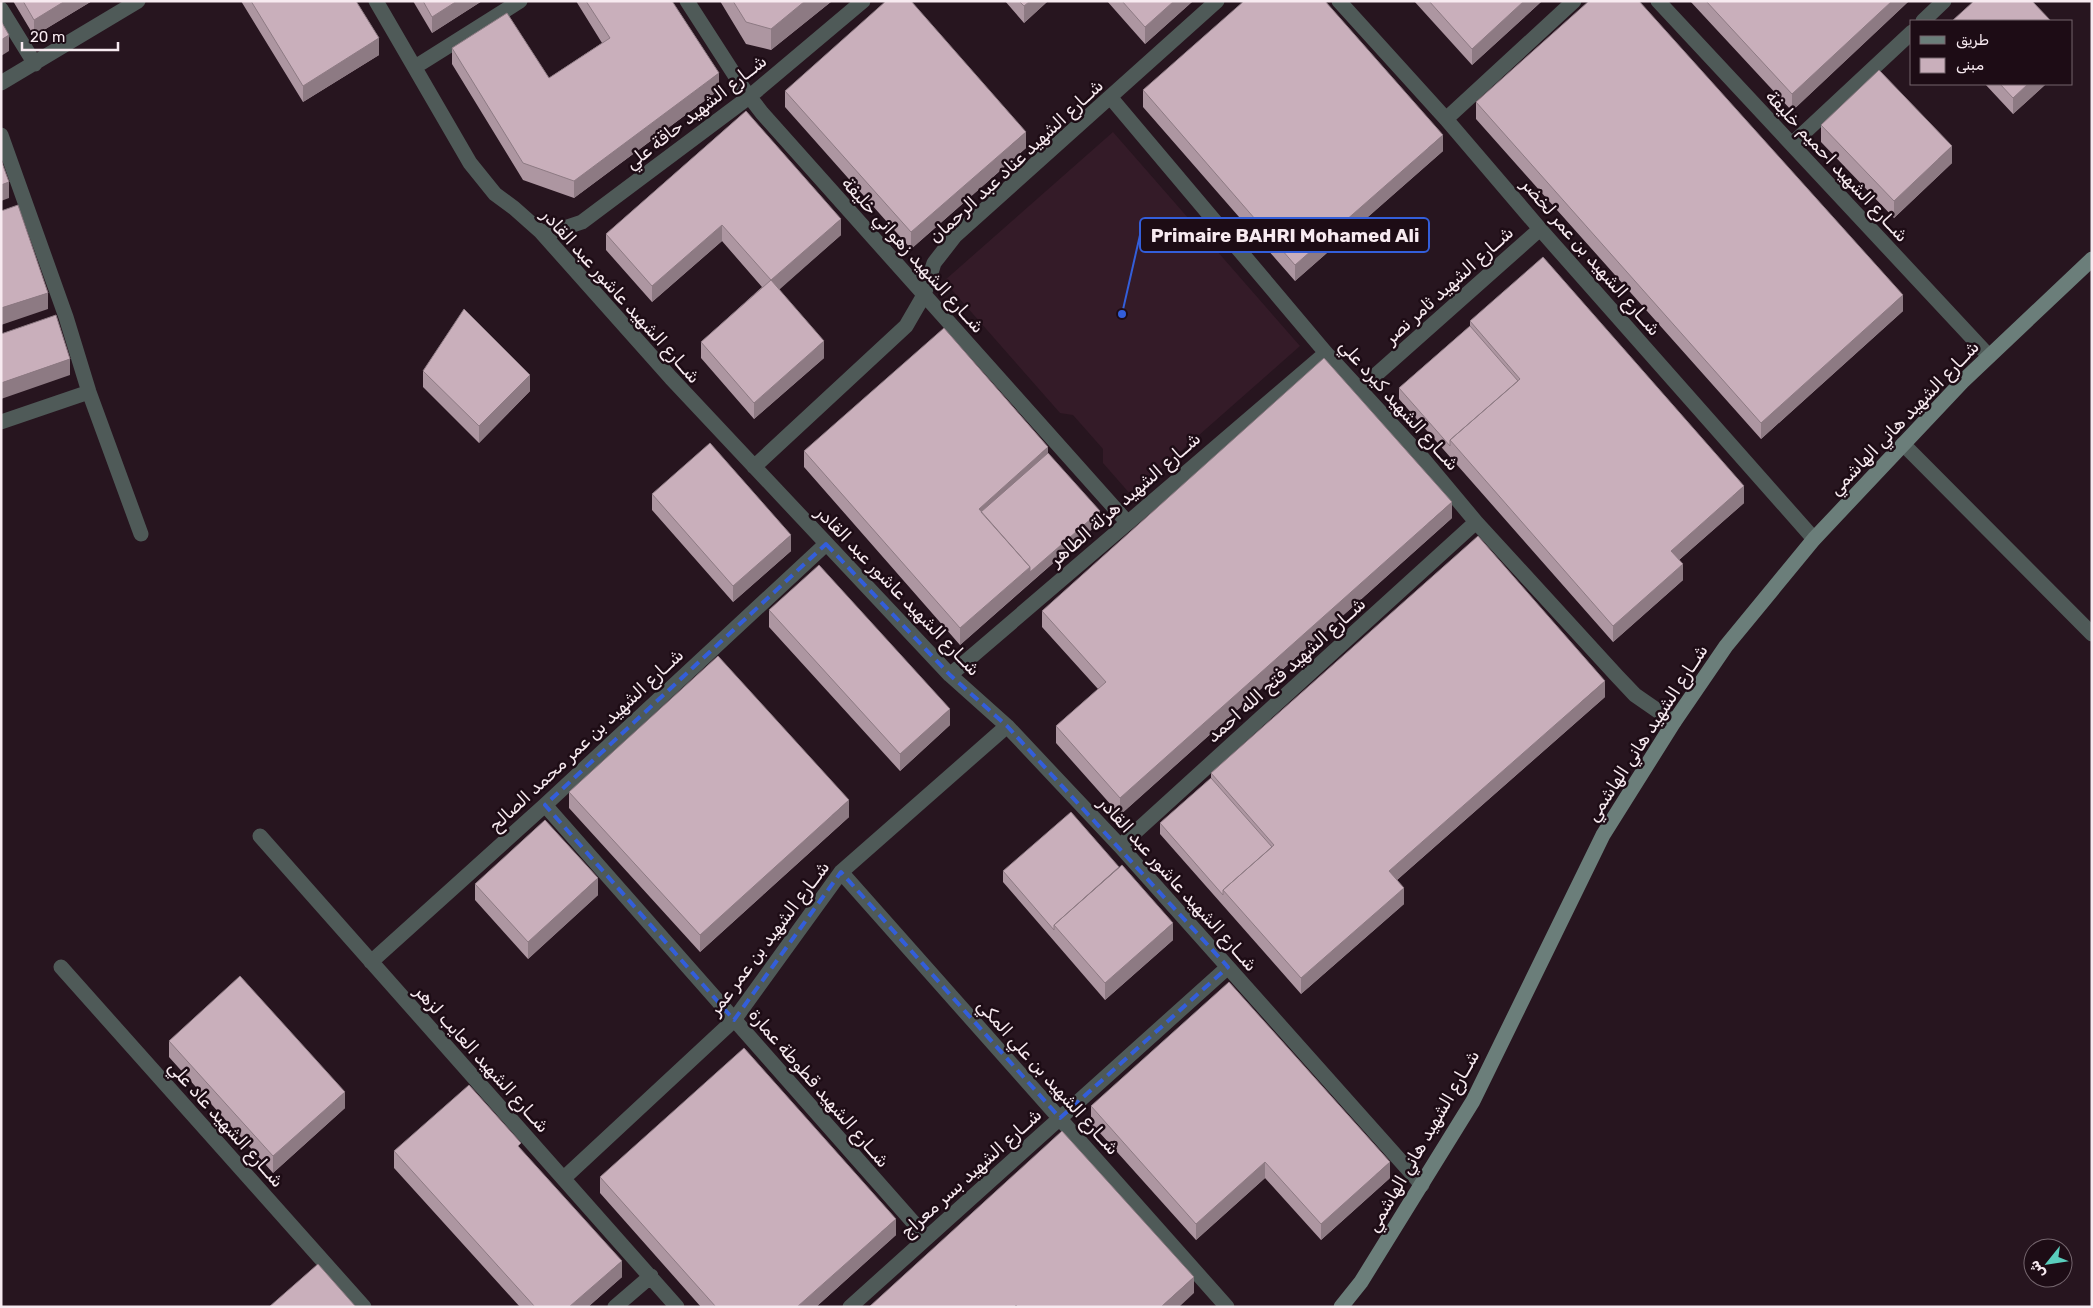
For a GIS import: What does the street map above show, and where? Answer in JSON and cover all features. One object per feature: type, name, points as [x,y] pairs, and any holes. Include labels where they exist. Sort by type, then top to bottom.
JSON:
[{"type":"street","points":[[1,83],[138,1]]},
{"type":"street","name":"شــارع الشهيد عاشور عبد القادر","points":[[376,1],[470,163],[495,194],[541,232],[671,378],[826,544],[950,675],[1007,726],[1120,846],[1422,1185]]},
{"type":"street","points":[[415,67],[520,1]]},
{"type":"street","name":"شــارع الشهيد زهواني خليفة","points":[[688,1],[749,97],[1127,522]]},
{"type":"street","name":"شــارع الشهيد حاقة علي","points":[[541,232],[555,231],[582,222],[749,97],[863,1]]},
{"type":"street","name":"شــارع الشهيد عناد عبد الرحمان","points":[[754,466],[906,326],[924,295],[934,263],[955,236],[1217,1]]},
{"type":"street","name":"شــارع الشهيد بن عمر لخضر","points":[[1339,1],[1446,119],[1540,229],[1814,539]]},
{"type":"street","points":[[1446,119],[1574,1]]},
{"type":"street","name":"شــارع الشهيد احميم خليفة","points":[[1658,1],[1989,356]]},
{"type":"street","points":[[1924,20],[1944,1]]},
{"type":"street","points":[[1,9],[35,64]]},
{"type":"street","points":[[1792,144],[1910,34]]},
{"type":"street","name":"شــارع الشهيد كيرد علي","points":[[1111,98],[1326,352],[1420,455],[1476,522],[1635,695],[1674,722]]},
{"type":"street","points":[[1,135],[27,205],[61,319],[140,534]]},
{"type":"street","points":[[10,210],[27,205]]},
{"type":"street","name":"شــارع الشهيد ثامر نصر","points":[[1360,389],[1540,229]]},
{"type":"street","name":"شــارع الشهيد هاني الهاشمي","points":[[1342,1307],[1361,1282],[1473,1101],[1603,835],[1674,722],[1726,646],[1814,539],[1903,444],[1989,356],[2092,259]]},
{"type":"street","name":"شــارع الشهيد هزلة الطاهر","points":[[950,675],[1326,352]]},
{"type":"street","points":[[1,422],[89,392]]},
{"type":"street","points":[[1903,444],[2092,634]]},
{"type":"street","name":"شــارع الشهيد فتح الله احمد","points":[[1120,846],[1476,522]]},
{"type":"street","name":"شــارع الشهيد بن عمر محمد الصالح","points":[[371,962],[545,805],[826,544]]},
{"type":"street","name":"شــارع الشهيد بن عمر عمر","points":[[564,1178],[734,1020],[841,872],[1007,726]]},
{"type":"street","name":"شــارع الشهيد قطوطة عمارة","points":[[545,805],[927,1238]]},
{"type":"street","name":"شــارع الشهيد العايب لزهر","points":[[260,836],[677,1307]]},
{"type":"street","name":"شــارع الشهيد بن علي المكي","points":[[841,872],[1227,1307]]},
{"type":"street","name":"شــارع الشهيد عاد علي","points":[[61,967],[364,1307]]},
{"type":"street","name":"شــارع الشهيد بسر معراج","points":[[850,1307],[1228,967]]},
{"type":"street","points":[[616,1307],[650,1276]]},
{"type":"highlighted area","points":[[826,544],[950,675],[1007,726],[1228,967],[1060,1118],[841,872],[734,1020],[545,805]]},
{"type":"shaded area","points":[[1113,132],[1300,346],[1131,495],[1103,463],[1103,449],[1073,415],[1060,413],[944,281]]},
{"type":"building","points":[[23,1],[65,1],[34,20]]},
{"type":"building","points":[[251,1],[356,1],[379,38],[303,86]]},
{"type":"building","points":[[423,1],[457,1],[432,17]]},
{"type":"building","points":[[586,1],[672,1],[719,73],[574,181],[523,163],[452,48],[507,13],[549,78],[610,38]]},
{"type":"building","points":[[733,1],[805,1],[771,29],[746,22]]},
{"type":"building","points":[[886,1],[911,1],[1026,132],[911,232],[785,91]]},
{"type":"building","points":[[1019,1],[1030,1],[1024,6]]},
{"type":"building","points":[[1122,1],[1174,1],[1145,27]]},
{"type":"building","points":[[1244,1],[1325,1],[1443,135],[1295,265],[1143,90]]},
{"type":"building","points":[[1429,1],[1524,1],[1472,49]]},
{"type":"building","points":[[1589,1],[1639,1],[1903,295],[1761,423],[1476,102]]},
{"type":"building","points":[[1706,1],[1892,1],[1792,94]]},
{"type":"building","points":[[1974,1],[2032,1],[2050,20],[1953,20]]},
{"type":"building","points":[[1,21],[9,35],[1,40]]},
{"type":"building","points":[[1879,70],[1952,146],[1894,201],[1821,125]]},
{"type":"building","points":[[2001,85],[2027,85],[2013,98]]},
{"type":"building","points":[[746,111],[841,219],[771,280],[722,225],[652,286],[606,234]]},
{"type":"building","points":[[1,160],[9,182],[1,185]]},
{"type":"building","points":[[18,205],[48,293],[1,308],[1,211]]},
{"type":"building","points":[[1543,257],[1744,486],[1671,551],[1683,564],[1613,626],[1450,440],[1520,379],[1470,321]]},
{"type":"building","points":[[771,280],[824,341],[754,403],[701,342]]},
{"type":"building","points":[[464,309],[530,375],[479,426],[423,371]]},
{"type":"building","points":[[56,315],[70,359],[1,383],[1,334]]},
{"type":"building","points":[[1470,326],[1518,381],[1450,440],[1450,446],[1399,388]]},
{"type":"building","points":[[944,328],[1048,447],[979,509],[1030,567],[960,628],[804,451]]},
{"type":"building","points":[[1324,358],[1452,502],[1120,798],[1056,726],[1106,682],[1042,611]]},
{"type":"building","points":[[710,443],[791,535],[733,586],[652,494]]},
{"type":"building","points":[[1048,453],[1100,511],[1030,572],[1030,567],[981,512]]},
{"type":"building","points":[[1478,536],[1605,681],[1389,871],[1404,888],[1301,978],[1223,890],[1274,845],[1211,773]]},
{"type":"building","points":[[819,565],[950,709],[900,754],[769,610]]},
{"type":"building","points":[[718,656],[849,800],[700,935],[569,792]]},
{"type":"building","points":[[1211,778],[1272,847],[1223,890],[1223,895],[1160,823]]},
{"type":"building","points":[[1071,812],[1119,867],[1054,925],[1054,930],[1003,871]]},
{"type":"building","points":[[545,820],[598,878],[528,942],[475,884]]},
{"type":"building","points":[[1122,865],[1173,923],[1105,983],[1054,925]]},
{"type":"building","points":[[240,976],[345,1092],[273,1156],[169,1041]]},
{"type":"building","points":[[1229,982],[1390,1162],[1321,1224],[1265,1162],[1196,1224],[1091,1106]]},
{"type":"building","points":[[744,1048],[896,1219],[797,1307],[716,1307],[600,1177]]},
{"type":"building","points":[[469,1085],[521,1143],[518,1146],[622,1261],[569,1307],[535,1307],[394,1151]]},
{"type":"building","points":[[1062,1131],[1194,1277],[1161,1307],[1018,1307],[1016,1305],[1015,1307],[869,1307]]},
{"type":"building","points":[[318,1264],[356,1307],[269,1307]]},
{"type":"place","name":"Primaire BAHRI Mohamed Ali","points":[[1122,314]]}]
